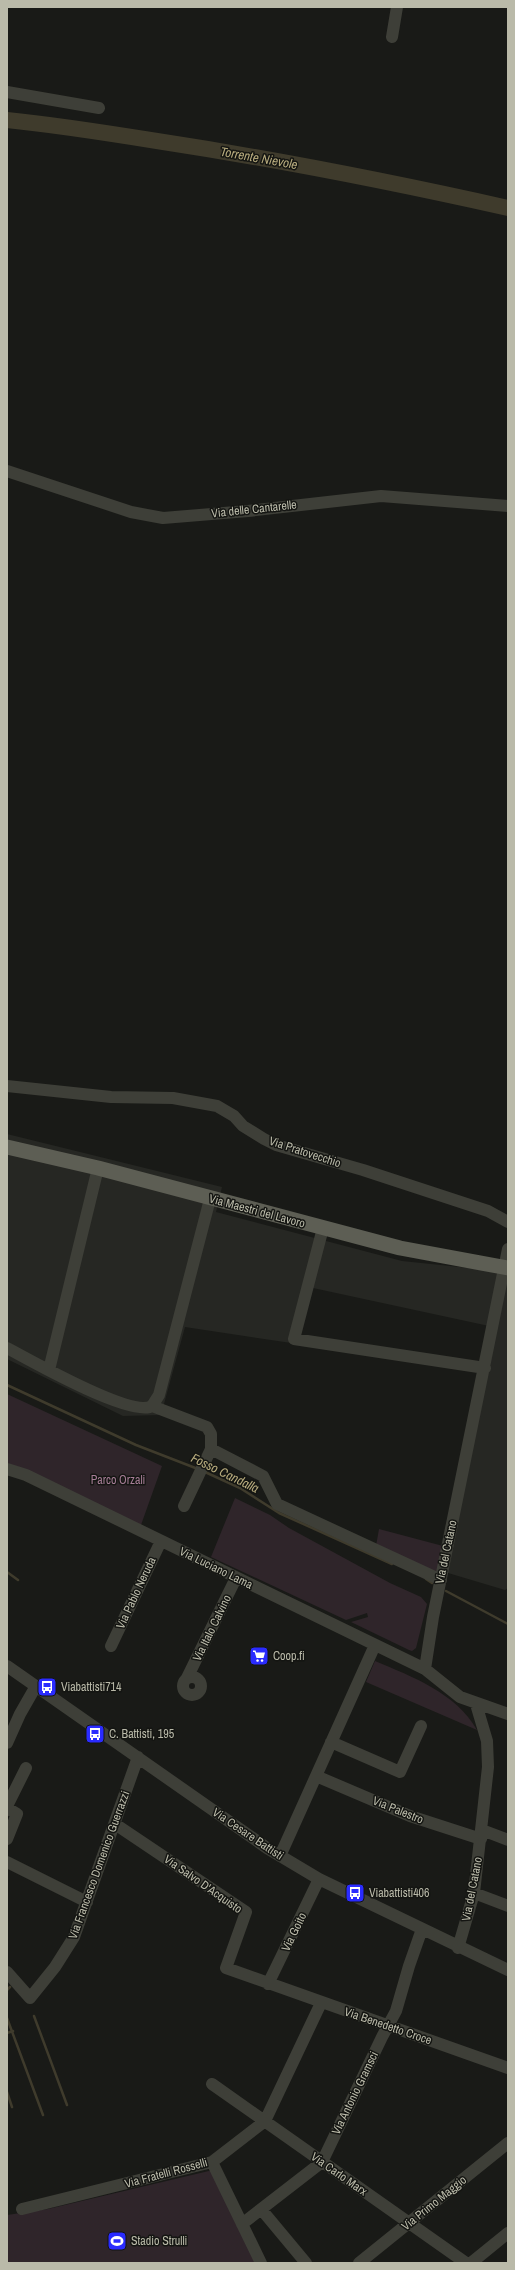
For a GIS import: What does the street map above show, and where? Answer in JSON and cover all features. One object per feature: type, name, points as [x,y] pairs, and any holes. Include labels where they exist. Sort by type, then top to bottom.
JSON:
[{"type":"main road","name":"Via Maestri del Lavoro","points":[[7,1147],[98,1168],[400,1248],[506,1267]]},
{"type":"street","points":[[392,37],[397,7]]},
{"type":"street","points":[[7,92],[99,108]]},
{"type":"street","name":"Via delle Cantarelle","points":[[7,471],[131,512],[163,518],[248,511],[381,496],[508,506]]},
{"type":"street","name":"Via Pratovecchio","points":[[7,1086],[111,1097],[173,1098],[217,1106],[234,1116],[244,1126],[276,1145],[363,1170],[488,1211],[508,1222]]},
{"type":"street","points":[[49,1370],[98,1168]]},
{"type":"street","points":[[152,1406],[159,1395],[210,1198]]},
{"type":"street","points":[[323,1228],[294,1339],[485,1368]]},
{"type":"street","name":"Via del Catano","points":[[425,1669],[441,1580],[506,1267],[508,1249]]},
{"type":"street","points":[[7,1348],[49,1370],[126,1406],[142,1409],[152,1406],[207,1427],[211,1434],[209,1452],[184,1506]]},
{"type":"street","points":[[209,1452],[263,1476],[277,1504],[441,1580]]},
{"type":"street","name":"Via Luciano Lama","points":[[7,1469],[26,1475],[425,1669]]},
{"type":"street","name":"Via Pablo Neruda","points":[[111,1646],[161,1541]]},
{"type":"street","name":"Via Italo Calvino","points":[[187,1678],[236,1578]]},
{"type":"street","points":[[280,1856],[374,1645]]},
{"type":"street","name":"Via Cesare Battisti","points":[[7,1666],[280,1856],[319,1879],[458,1948],[508,1970]]},
{"type":"street","points":[[425,1669],[460,1697],[476,1704],[508,1714]]},
{"type":"street","points":[[7,1743],[20,1714],[36,1686]]},
{"type":"street","name":"Via del Catano","points":[[458,1948],[474,1893],[488,1760],[487,1741],[476,1704]]},
{"type":"street","points":[[331,1742],[400,1772],[421,1726]]},
{"type":"street","name":"Via Francesco Domenico Guerrazzi","points":[[7,1972],[30,1998],[55,1967],[74,1937],[138,1757]]},
{"type":"street","points":[[7,1839],[17,1814],[7,1807],[26,1768]]},
{"type":"street","name":"Via Palestro","points":[[316,1776],[410,1816],[481,1834]]},
{"type":"street","name":"Via Salvo D'Acquisto","points":[[115,1824],[246,1912],[226,1968],[268,1984]]},
{"type":"street","points":[[481,1834],[508,1840]]},
{"type":"street","points":[[7,1862],[87,1902]]},
{"type":"street","name":"Via Goito","points":[[268,1984],[319,1879]]},
{"type":"street","points":[[474,1893],[508,1906]]},
{"type":"street","name":"Via Antonio Gramsci","points":[[242,2224],[322,2162],[396,2011],[409,1966],[422,1929]]},
{"type":"street","name":"Via Benedetto Croce","points":[[268,1984],[508,2068]]},
{"type":"street","name":"Via Fratelli Rosselli","points":[[22,2209],[212,2162],[265,2121],[321,2003]]},
{"type":"street","name":"Via Carlo Marx","points":[[212,2084],[466,2263]]},
{"type":"street","name":"Via Primo Maggio","points":[[359,2263],[508,2143]]},
{"type":"street","points":[[212,2162],[261,2263]]},
{"type":"street","points":[[261,2209],[306,2263]]},
{"type":"street","points":[[471,2263],[508,2233]]},
{"type":"shaded area","points":[[7,1134],[222,1187],[216,1212],[402,1261],[508,1272],[508,1588],[505,1590],[438,1570],[489,1326],[313,1288],[298,1344],[185,1327],[161,1415],[123,1416],[7,1359]]},
{"type":"green space","name":"Parco Orzali","points":[[7,1394],[162,1466],[141,1525],[7,1463]]},
{"type":"green space","points":[[235,1498],[270,1515],[289,1528],[390,1583],[421,1597],[427,1604],[416,1648],[412,1651],[409,1650],[351,1622],[368,1617],[367,1613],[346,1620],[211,1557]]},
{"type":"green space","points":[[379,1529],[443,1546],[437,1572],[376,1546]]},
{"type":"green space","points":[[375,1661],[404,1673],[446,1696],[458,1706],[477,1730],[366,1682]]},
{"type":"green space","points":[[213,2170],[256,2263],[7,2263],[7,2215],[48,2209]]},
{"type":"waterway","name":"Torrente Nievole","points":[[7,120],[101,132],[245,155],[377,180],[508,208]]},
{"type":"waterway","name":"Fosso Candalla","points":[[7,1385],[136,1445],[198,1469]]},
{"type":"waterway","name":"Fosso Candalla","points":[[205,1472],[240,1488],[279,1513],[392,1564]]},
{"type":"waterway","points":[[7,1572],[18,1580]]},
{"type":"waterway","name":"Fosso Candalla","points":[[426,1579],[432,1583]]},
{"type":"waterway","name":"Fosso Candalla","points":[[446,1591],[508,1624]]},
{"type":"waterway","points":[[7,1990],[10,1987]]},
{"type":"waterway","points":[[34,2016],[67,2105]]},
{"type":"waterway","points":[[7,2018],[43,2115]]},
{"type":"waterway","points":[[7,2033],[13,2031]]},
{"type":"waterway","points":[[7,2092],[12,2107]]},
{"type":"place","name":"Coop.fi","points":[[259,1656]]},
{"type":"place","name":"Viabattisti714","points":[[47,1687]]},
{"type":"place","name":"C. Battisti, 195","points":[[95,1734]]},
{"type":"place","name":"Viabattisti406","points":[[355,1893]]},
{"type":"place","name":"Stadio Strulli","points":[[117,2241]]}]
